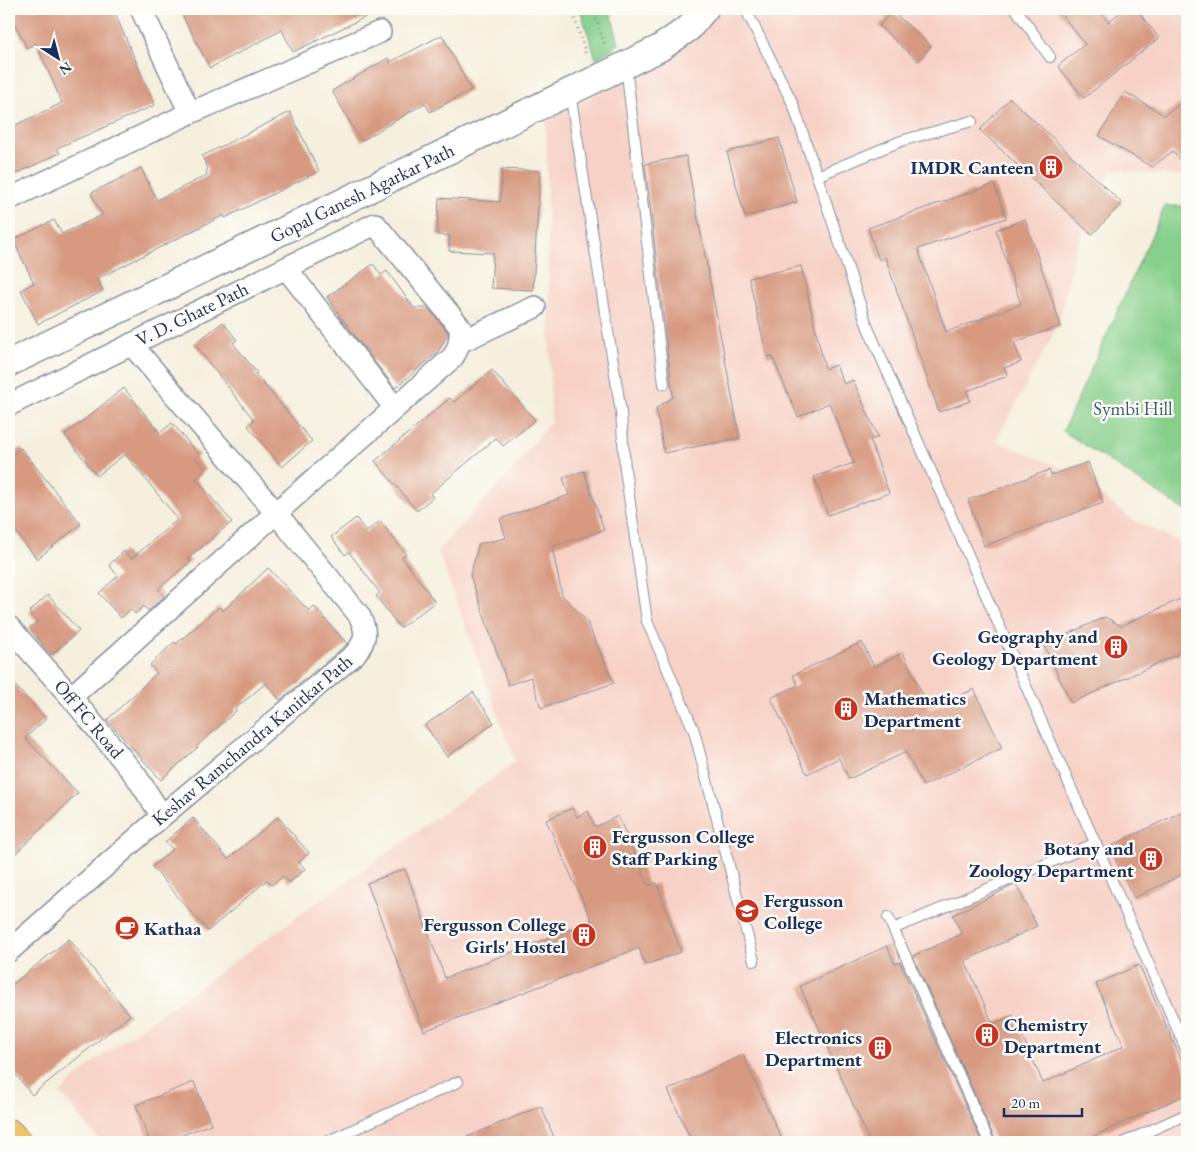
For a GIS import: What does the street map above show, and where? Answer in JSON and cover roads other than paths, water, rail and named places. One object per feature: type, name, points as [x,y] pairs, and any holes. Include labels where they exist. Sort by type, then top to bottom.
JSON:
[{"type":"main road","points":[[9,1133],[18,1142]]},
{"type":"street","points":[[141,9],[190,114]]},
{"type":"street","name":"Gopal Ganesh Agarkar Path","points":[[9,362],[660,48],[689,28],[705,9]]},
{"type":"street","points":[[9,199],[190,114],[380,32]]},
{"type":"street","name":"V. D. Ghate Path","points":[[9,405],[375,224],[460,327],[460,342]]},
{"type":"street","points":[[286,268],[394,408]]},
{"type":"street","points":[[71,697],[453,357],[460,342],[535,307]]},
{"type":"street","name":"Keshav Ramchandra Kanitkar Path","points":[[9,951],[162,816],[355,654],[362,646],[365,637],[364,625],[359,615],[276,513],[131,344]]},
{"type":"street","name":"Off FC Road","points":[[9,627],[71,697],[136,776],[162,816]]},
{"type":"lane","points":[[744,9],[793,104],[868,328],[1187,1051]]},
{"type":"lane","points":[[1016,9],[1050,57]]},
{"type":"lane","points":[[615,70],[664,384]]},
{"type":"lane","points":[[570,92],[621,412],[625,469],[647,621],[694,731],[754,961]]},
{"type":"lane","points":[[817,176],[901,141],[972,121]]},
{"type":"lane","points":[[893,929],[1096,843]]},
{"type":"lane","points":[[888,916],[989,1142]]},
{"type":"lane","points":[[326,1142],[458,1082]]},
{"type":"lane","points":[[1125,1142],[1187,1114]]},
{"type":"place","name":"IMDR Canteen","points":[[1051,167]]},
{"type":"place","name":"Geography and Geology Department","points":[[1116,647]]},
{"type":"place","name":"Mathematics Department","points":[[846,709]]},
{"type":"place","name":"Fergusson College Staff Parking","points":[[595,847]]},
{"type":"place","name":"Botany and Zoology Department","points":[[1151,859]]},
{"type":"place","name":"Fergusson College","points":[[747,911]]},
{"type":"place","name":"Kathaa","points":[[127,928]]},
{"type":"place","name":"Fergusson College Girls' Hostel","points":[[584,935]]},
{"type":"place","name":"Chemistry Department","points":[[987,1035]]},
{"type":"place","name":"Electronics Department","points":[[880,1048]]},
{"type":"park label","name":"Symbi Hill","points":[[1133,408]]}]
